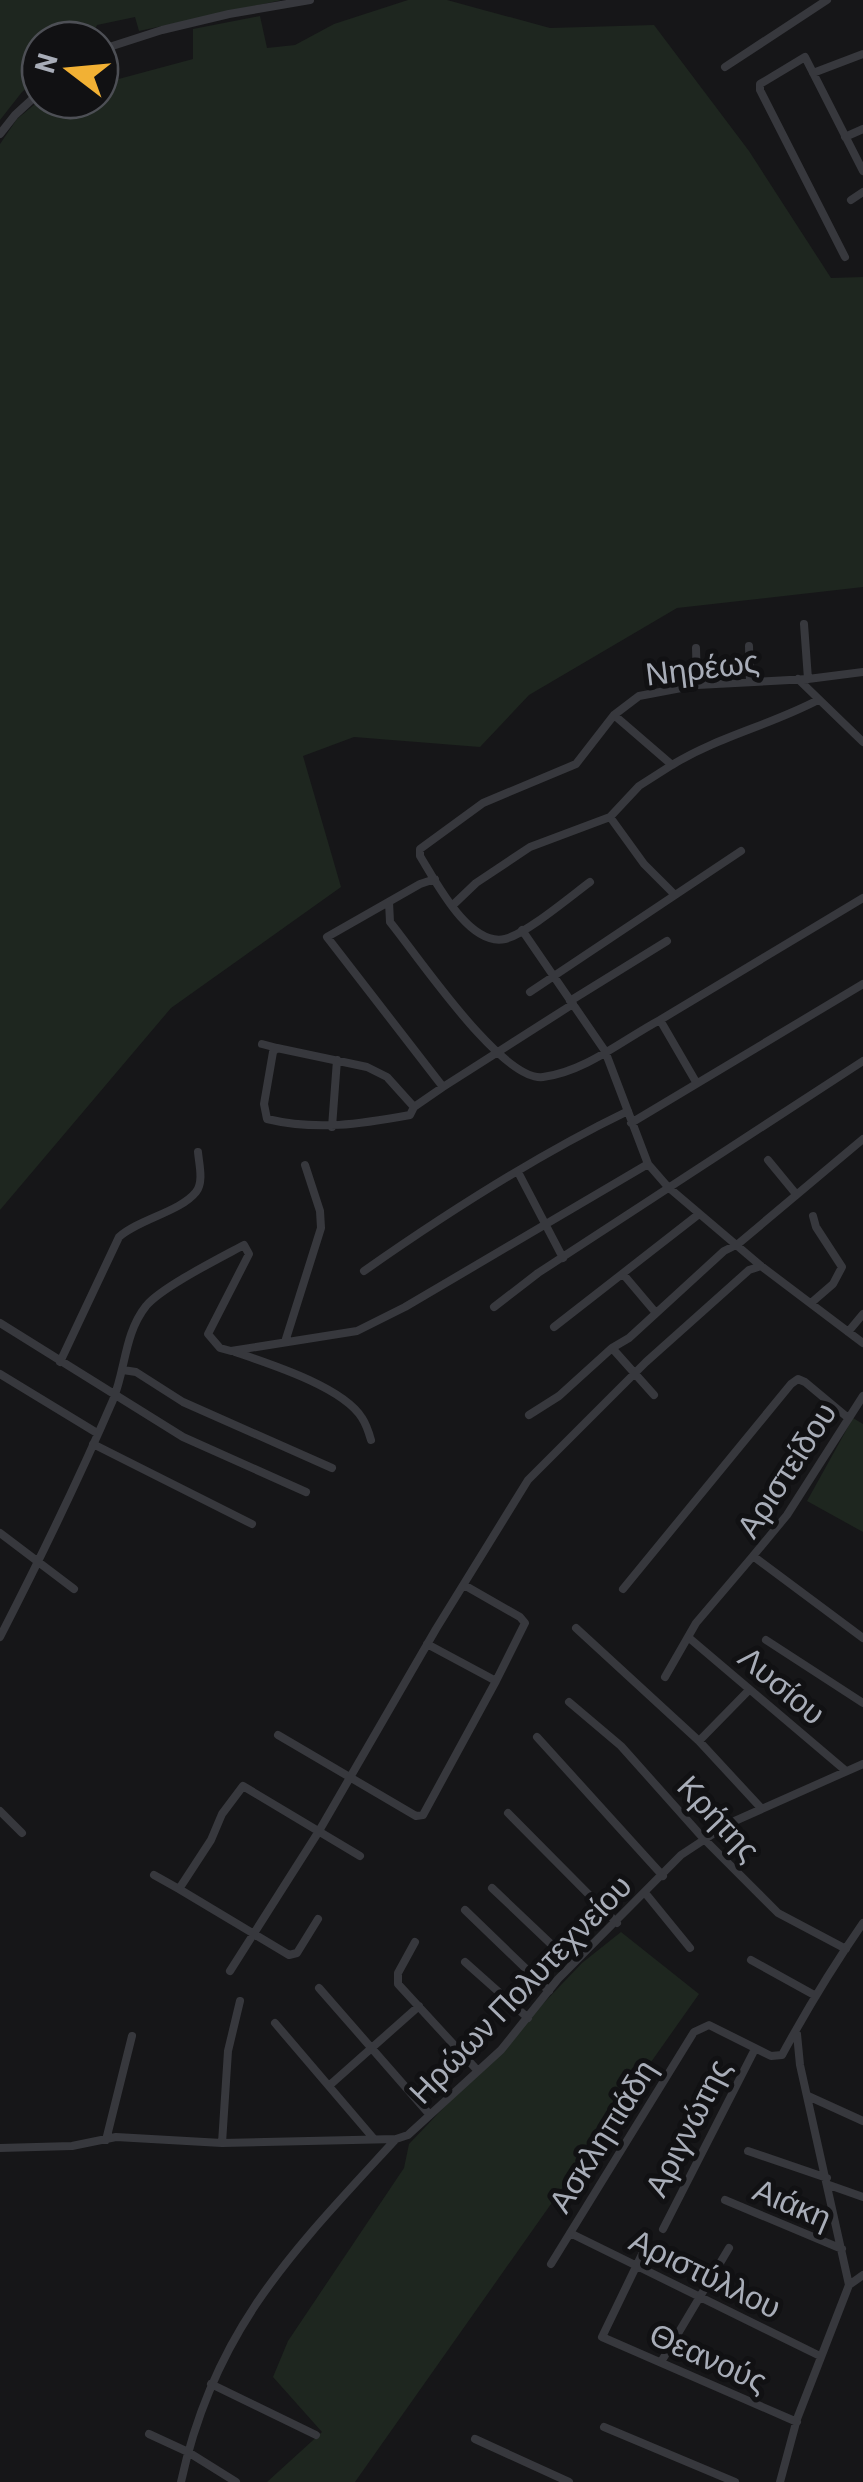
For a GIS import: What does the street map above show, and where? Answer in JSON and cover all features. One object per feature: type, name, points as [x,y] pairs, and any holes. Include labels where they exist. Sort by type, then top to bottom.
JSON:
[{"type":"street","points":[[120,44],[212,18],[310,0]]},
{"type":"street","points":[[725,67],[827,0]]},
{"type":"street","points":[[813,72],[863,54]]},
{"type":"street","points":[[845,257],[760,90],[765,80],[800,58],[808,60],[863,171]]},
{"type":"street","points":[[0,134],[20,110]]},
{"type":"street","points":[[845,137],[863,129]]},
{"type":"street","points":[[851,200],[863,192]]},
{"type":"street","points":[[804,624],[803,679],[818,700],[863,742]]},
{"type":"street","points":[[749,646],[750,682]]},
{"type":"street","points":[[696,648],[697,685]]},
{"type":"street","name":"Νηρέως","points":[[435,879],[420,856],[420,849],[484,803],[576,764],[614,714],[639,696],[697,685],[863,672]]},
{"type":"street","points":[[453,905],[476,883],[530,848],[610,816],[639,786],[672,765],[818,700]]},
{"type":"street","points":[[614,714],[672,765]]},
{"type":"street","points":[[610,816],[644,864],[676,895]]},
{"type":"street","points":[[530,992],[742,851]]},
{"type":"street","points":[[443,1087],[327,937],[435,879],[478,934],[506,938],[590,882]]},
{"type":"street","points":[[389,902],[390,922],[495,1054],[524,1075],[540,1078],[564,1072],[606,1051],[863,898]]},
{"type":"street","points":[[522,930],[606,1051],[648,1164],[668,1187],[761,1266],[863,1344]]},
{"type":"street","points":[[277,1048],[264,1104],[267,1119],[332,1127],[410,1115],[414,1107],[443,1087],[667,941]]},
{"type":"street","points":[[632,1122],[863,984]]},
{"type":"street","points":[[660,1020],[696,1082]]},
{"type":"street","points":[[262,1044],[367,1067],[386,1077],[414,1107]]},
{"type":"street","points":[[332,1127],[336,1060]]},
{"type":"street","points":[[494,1308],[668,1187],[863,1061]]},
{"type":"street","points":[[364,1272],[473,1197],[568,1140],[628,1112]]},
{"type":"street","points":[[529,1415],[559,1396],[724,1250],[738,1244],[863,1138]]},
{"type":"street","points":[[60,1362],[119,1237],[197,1190],[198,1152]]},
{"type":"street","points":[[768,1160],[796,1194]]},
{"type":"street","points":[[231,1351],[357,1331],[648,1164]]},
{"type":"street","points":[[285,1342],[321,1228],[320,1210],[305,1165]]},
{"type":"street","points":[[518,1172],[564,1258]]},
{"type":"street","points":[[554,1327],[699,1214]]},
{"type":"street","points":[[811,1303],[842,1274],[842,1266],[816,1227],[814,1216]]},
{"type":"street","points":[[0,1637],[40,1561],[114,1397],[124,1370],[128,1339],[147,1306],[159,1294],[244,1246],[249,1254],[208,1334],[220,1348],[337,1396],[362,1417],[372,1440]]},
{"type":"street","points":[[230,1971],[319,1831],[528,1480],[636,1372],[749,1270],[761,1266]]},
{"type":"street","points":[[623,1274],[656,1313]]},
{"type":"street","points":[[848,1332],[863,1314]]},
{"type":"street","points":[[0,1323],[183,1437],[306,1492]]},
{"type":"street","points":[[612,1348],[654,1395]]},
{"type":"street","points":[[124,1370],[136,1372],[183,1402],[332,1468]]},
{"type":"street","points":[[0,1374],[97,1433]]},
{"type":"street","points":[[623,1589],[791,1384],[805,1382],[848,1417]]},
{"type":"street","name":"Αριστείδου","points":[[863,1396],[787,1515],[754,1556],[863,1638]]},
{"type":"street","points":[[93,1444],[252,1524]]},
{"type":"street","points":[[0,1533],[74,1588]]},
{"type":"street","points":[[664,1677],[704,1612],[754,1556]]},
{"type":"street","points":[[278,1735],[416,1816],[423,1815],[524,1623],[464,1585]]},
{"type":"street","points":[[576,1628],[699,1740],[761,1808]]},
{"type":"street","name":"Λυσίου","points":[[688,1637],[846,1771]]},
{"type":"street","points":[[766,1640],[863,1703]]},
{"type":"street","points":[[427,1644],[496,1681]]},
{"type":"street","points":[[699,1740],[749,1690]]},
{"type":"street","name":"Κρήτης","points":[[569,1702],[620,1746],[778,1913],[846,1948]]},
{"type":"street","points":[[538,1736],[663,1876]]},
{"type":"street","name":"Ηρώων Πολυτεχνείου","points":[[0,2148],[72,2146],[116,2137],[222,2143],[396,2139],[408,2135],[478,2072],[572,1964],[682,1856],[704,1839],[761,1808],[863,1764]]},
{"type":"street","points":[[180,1888],[237,1789],[243,1786],[360,1856]]},
{"type":"street","points":[[0,1811],[22,1833]]},
{"type":"street","points":[[508,1814],[617,1923]]},
{"type":"street","points":[[154,1875],[293,1956],[318,1919]]},
{"type":"street","points":[[492,1888],[572,1964]]},
{"type":"street","points":[[646,1894],[690,1948]]},
{"type":"street","points":[[465,1910],[549,1991]]},
{"type":"street","points":[[754,2049],[771,2056],[782,2055],[807,2008],[862,1926]]},
{"type":"street","points":[[414,1942],[397,1978],[478,2072]]},
{"type":"street","points":[[751,1960],[816,1996]]},
{"type":"street","points":[[465,1962],[528,2018]]},
{"type":"street","points":[[319,1988],[430,2115]]},
{"type":"street","points":[[222,2143],[228,2051],[240,2001]]},
{"type":"street","points":[[330,2084],[419,2006]]},
{"type":"street","points":[[275,2023],[374,2139]]},
{"type":"street","name":"Ασκληπιάδη","points":[[551,2264],[694,2032],[709,2025],[754,2049]]},
{"type":"street","points":[[797,2033],[849,2285]]},
{"type":"street","points":[[106,2140],[132,2036]]},
{"type":"street","name":"Αριγνώτης","points":[[663,2229],[754,2049]]},
{"type":"street","points":[[808,2096],[863,2121]]},
{"type":"street","points":[[182,2482],[211,2384],[255,2302],[294,2252],[396,2139]]},
{"type":"street","points":[[748,2151],[863,2197]]},
{"type":"street","name":"Αιάκη","points":[[725,2200],[842,2249]]},
{"type":"street","name":"Αριστύλλου","points":[[570,2233],[820,2356]]},
{"type":"street","points":[[636,2266],[646,2246]]},
{"type":"street","points":[[661,2362],[729,2248]]},
{"type":"street","name":"Θεανούς","points":[[636,2266],[602,2337],[796,2422]]},
{"type":"street","points":[[780,2482],[820,2356],[849,2285],[863,2275]]},
{"type":"street","points":[[211,2384],[316,2435]]},
{"type":"street","points":[[604,2427],[734,2482]]},
{"type":"street","points":[[149,2434],[188,2452],[236,2482]]},
{"type":"street","points":[[475,2439],[569,2482]]},
{"type":"shaded area","points":[[0,0],[282,0],[139,31],[135,17],[20,20],[20,95],[0,120]]},
{"type":"shaded area","points":[[408,0],[447,0],[550,28],[654,25],[749,151],[831,278],[863,277],[863,587],[677,608],[529,695],[480,747],[354,737],[303,756],[341,887],[171,1008],[0,1210],[0,144],[20,117],[20,120],[120,120],[120,79],[193,59],[193,29],[260,16],[267,48],[295,45],[334,24]]},
{"type":"shaded area","points":[[853,1418],[863,1424],[863,1532],[807,1501]]},
{"type":"shaded area","points":[[621,1932],[699,1994],[355,2482],[267,2482],[322,2432],[273,2377],[288,2341],[404,2168],[409,2144],[582,1963]]}]
